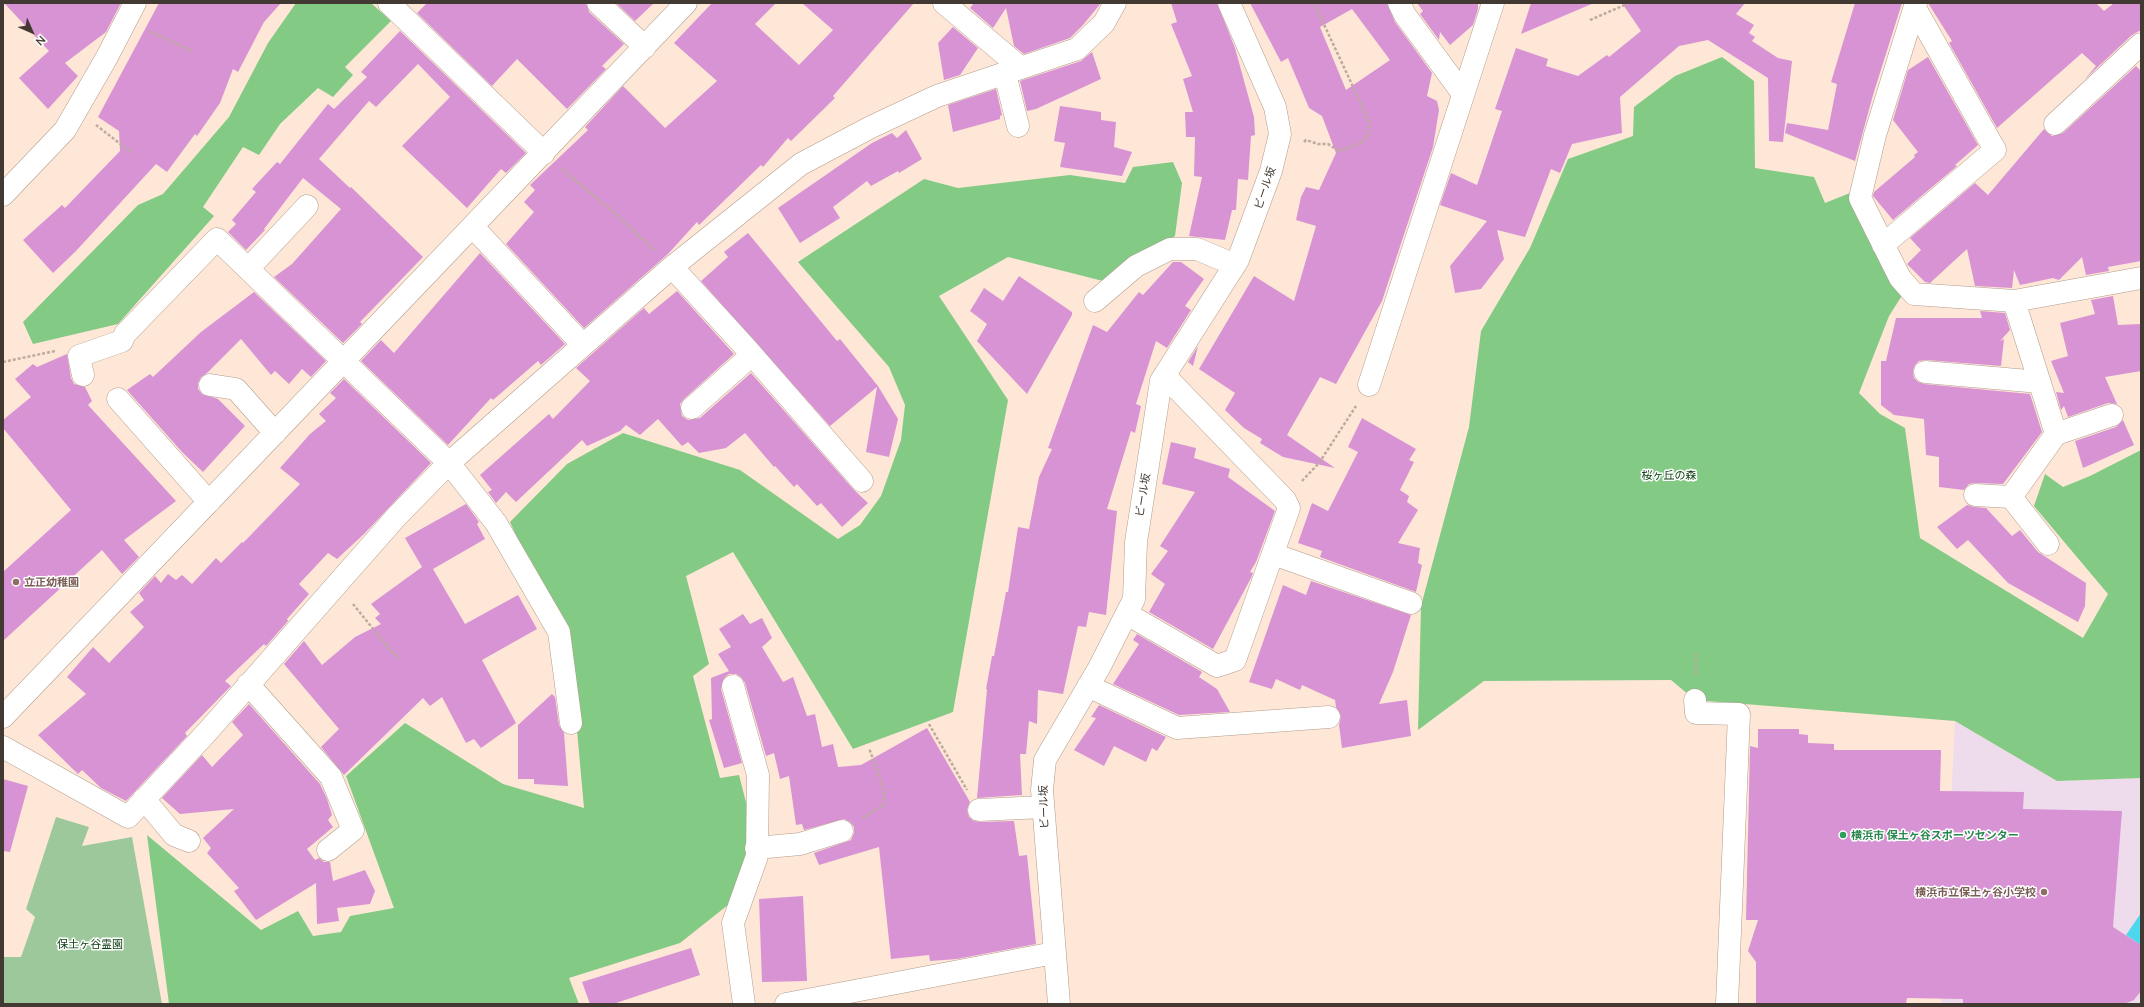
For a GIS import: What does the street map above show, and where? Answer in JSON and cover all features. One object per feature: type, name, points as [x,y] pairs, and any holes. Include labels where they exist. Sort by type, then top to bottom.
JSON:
[{"type":"street","points":[[389,3],[544,153]]},
{"type":"street","points":[[598,3],[645,47]]},
{"type":"street","points":[[3,717],[686,3]]},
{"type":"street","points":[[944,3],[1013,71],[1018,126]]},
{"type":"street","points":[[3,747],[128,817],[397,516],[449,463],[672,267],[801,164],[870,128],[937,96],[1077,49],[1104,22],[1115,3]]},
{"type":"street","name":"ビール坂","points":[[1059,1004],[1042,790],[1045,760],[1088,686],[1134,599],[1136,542],[1161,381],[1235,265],[1272,171],[1280,134],[1275,107],[1229,3]]},
{"type":"street","points":[[1399,3],[1405,15],[1463,94]]},
{"type":"street","points":[[1369,385],[1493,3]]},
{"type":"street","points":[[1883,244],[1995,150],[1915,6]]},
{"type":"street","points":[[1915,6],[1875,135],[1860,198],[1900,278],[1914,294],[2014,301],[2141,278]]},
{"type":"street","points":[[3,195],[65,130],[132,9]]},
{"type":"street","points":[[2055,124],[2139,49]]},
{"type":"street","points":[[248,268],[307,206]]},
{"type":"street","points":[[473,227],[583,345]]},
{"type":"street","points":[[83,375],[79,356],[122,341],[125,334],[217,239],[449,463],[496,523],[560,632],[571,723]]},
{"type":"street","points":[[1095,301],[1136,266],[1170,249],[1197,249],[1235,265]]},
{"type":"street","points":[[672,267],[752,355],[862,481]]},
{"type":"street","points":[[2014,301],[2056,434]]},
{"type":"street","points":[[692,408],[752,355]]},
{"type":"street","points":[[1926,372],[2040,382]]},
{"type":"street","points":[[1127,614],[1217,666],[1235,660],[1289,508],[1290,494],[1164,376]]},
{"type":"street","points":[[210,385],[236,389],[275,434]]},
{"type":"street","points":[[118,399],[209,502]]},
{"type":"street","points":[[2011,497],[2056,434],[2112,415]]},
{"type":"street","points":[[1975,495],[2011,497],[2048,544]]},
{"type":"street","points":[[1273,554],[1411,603]]},
{"type":"street","points":[[248,684],[331,777],[353,830],[328,850]]},
{"type":"street","points":[[733,686],[758,775],[757,856],[733,923],[744,1004]]},
{"type":"street","points":[[1088,686],[1177,728],[1329,717]]},
{"type":"street","points":[[1696,700],[1696,713],[1739,714],[1727,1004]]},
{"type":"street","points":[[144,799],[174,835],[189,841]]},
{"type":"street","points":[[979,810],[1043,807]]},
{"type":"street","points":[[756,848],[800,844],[842,831]]},
{"type":"street","points":[[786,1004],[1054,953]]},
{"type":"path","points":[[1299,147],[1306,140],[1318,144],[1328,144],[1340,151],[1361,143],[1370,134],[1369,121],[1314,3]]},
{"type":"path","points":[[1590,20],[1629,3]]},
{"type":"path","points":[[132,9],[154,35],[192,51]]},
{"type":"path","points":[[76,110],[132,153]]},
{"type":"path","points":[[544,153],[618,216],[672,267]]},
{"type":"path","points":[[1290,494],[1319,463],[1369,385]]},
{"type":"path","points":[[337,584],[391,651],[400,658]]},
{"type":"path","points":[[929,724],[979,810]]},
{"type":"path","points":[[842,831],[885,804],[884,788],[869,748]]},
{"type":"shaded area","name":"横浜市立保土ヶ谷小学校","points":[[1955,721],[2057,781],[2141,778],[2141,1004],[1941,1004]]},
{"type":"green space","points":[[296,3],[371,3],[391,21],[345,67],[353,75],[333,97],[318,88],[280,124],[259,155],[243,147],[203,207],[214,216],[118,324],[33,344],[23,322],[138,205],[163,194],[229,117],[268,43]]},
{"type":"green space","name":"桜ヶ丘の森","points":[[1722,57],[1754,81],[1755,168],[1814,177],[1825,203],[1850,193],[1903,294],[1889,316],[1859,393],[1880,414],[1905,428],[1920,538],[2083,638],[2108,594],[2034,506],[2045,474],[2063,487],[2090,476],[2141,450],[2141,778],[2057,781],[1955,721],[1695,700],[1671,680],[1484,681],[1418,730],[1421,606],[1469,427],[1481,331],[1530,248],[1568,159],[1633,136],[1634,107],[1675,76]]},
{"type":"green space","points":[[1173,162],[1182,183],[1175,236],[1103,281],[1008,257],[939,296],[1008,400],[953,712],[853,749],[733,552],[686,576],[709,664],[693,676],[720,778],[739,775],[750,818],[745,867],[733,901],[680,943],[569,978],[579,1004],[169,1004],[147,835],[261,930],[298,911],[313,936],[341,932],[350,916],[394,908],[346,776],[405,723],[503,784],[584,808],[570,652],[510,522],[567,464],[623,433],[740,470],[838,539],[860,525],[881,496],[901,440],[905,405],[889,367],[798,262],[924,179],[958,188],[1070,175],[1125,183],[1133,167]]},
{"type":"green space","name":"保土ヶ谷霊園","points":[[56,817],[89,827],[82,846],[132,837],[162,1004],[3,1004],[3,957],[21,957],[35,917],[26,909]]},
{"type":"water","points":[[2141,913],[2141,945],[2126,935]]},
{"type":"building","points":[[4,3],[121,3],[106,32],[65,63],[78,76],[48,109],[19,78],[49,51]]},
{"type":"building","points":[[159,3],[281,3],[264,22],[238,72],[233,69],[220,103],[197,136],[195,134],[167,172],[156,164],[76,251],[53,273],[23,240],[62,205],[65,208],[120,151],[119,131],[98,117]]},
{"type":"building","points":[[427,3],[586,3],[589,12],[624,44],[602,66],[606,69],[567,109],[517,59],[492,86],[417,13]]},
{"type":"building","points":[[616,3],[654,3],[635,21]]},
{"type":"building","points":[[712,3],[776,3],[755,24],[799,65],[833,30],[802,3],[914,3],[833,96],[835,98],[791,141],[788,138],[763,167],[761,165],[699,225],[697,222],[668,254],[584,328],[506,244],[534,212],[524,202],[535,190],[530,185],[588,130],[585,127],[623,86],[665,128],[717,81],[674,43]]},
{"type":"building","points":[[974,3],[1101,3],[1070,38],[1024,54],[1014,46],[1006,8],[993,28],[970,8]]},
{"type":"building","points":[[1171,3],[1217,3],[1235,48],[1254,117],[1255,135],[1251,136],[1248,180],[1238,179],[1236,210],[1232,210],[1225,240],[1189,236],[1202,177],[1194,176],[1195,137],[1186,137],[1185,112],[1193,112],[1183,79],[1192,76],[1171,24],[1177,22]]},
{"type":"building","points":[[1250,3],[1387,3],[1395,22],[1432,73],[1427,96],[1437,101],[1439,110],[1433,147],[1382,301],[1336,384],[1320,377],[1287,435],[1335,468],[1283,457],[1260,443],[1262,439],[1244,428],[1225,410],[1235,393],[1199,369],[1254,276],[1294,301],[1316,226],[1296,220],[1301,197],[1306,187],[1319,190],[1336,153],[1322,116],[1309,108],[1288,58],[1281,62]],"holes":[[[1352,9],[1390,60],[1346,90],[1320,27]]]},
{"type":"building","points":[[1417,3],[1478,3],[1478,9],[1473,25],[1450,45],[1440,32],[1439,40],[1420,14],[1423,11]]},
{"type":"building","points":[[1531,3],[1594,3],[1521,34]]},
{"type":"building","points":[[1622,3],[1745,3],[1736,14],[1754,25],[1749,33],[1755,37],[1752,41],[1778,58],[1792,61],[1783,142],[1769,141],[1768,78],[1708,40],[1679,46],[1620,97],[1622,133],[1572,144],[1560,173],[1551,169],[1525,237],[1497,230],[1504,259],[1481,289],[1455,293],[1450,266],[1487,221],[1440,205],[1451,173],[1477,185],[1502,111],[1495,109],[1516,48],[1548,59],[1546,66],[1578,76],[1607,55],[1609,57],[1641,31]]},
{"type":"building","points":[[1855,3],[1902,3],[1873,95],[1855,161],[1785,133],[1787,123],[1828,130],[1837,84],[1831,82]]},
{"type":"building","points":[[1928,3],[2096,3],[2104,11],[2114,3],[2141,3],[2141,30],[2132,35],[2085,79],[2096,66],[2082,53],[1997,128],[1949,43],[1952,41]]},
{"type":"building","points":[[953,27],[978,48],[960,75],[944,80],[938,43]]},
{"type":"building","points":[[400,31],[526,153],[506,173],[501,169],[467,208],[402,146],[450,97],[418,64],[376,107],[369,101],[319,159],[350,188],[351,187],[423,257],[360,322],[362,324],[343,343],[274,277],[292,264],[341,209],[303,178],[264,229],[265,230],[246,250],[228,232],[236,224],[232,220],[256,192],[252,189],[277,162],[280,164],[328,104],[334,109],[367,77],[361,72]]},
{"type":"building","points":[[1092,52],[1101,79],[1036,109],[1027,111],[1020,81],[1081,61]]},
{"type":"building","points":[[1928,57],[1978,145],[1955,165],[1957,166],[1893,220],[1873,196],[1874,192],[1915,157],[1914,155],[1918,152],[1893,120],[1908,70]]},
{"type":"building","points":[[2136,66],[2141,71],[2141,261],[2108,267],[2109,271],[2086,275],[2082,257],[2059,280],[2053,278],[2020,285],[2014,270],[2012,288],[1975,286],[1967,249],[1930,283],[1925,282],[1907,264],[1921,250],[1910,238],[1975,183],[1988,195],[2044,129],[2052,136],[2063,133]]},
{"type":"building","points":[[996,89],[1002,115],[1000,116],[1000,119],[953,132],[948,105]]},
{"type":"building","points":[[1060,106],[1101,112],[1101,120],[1116,122],[1114,147],[1132,152],[1122,176],[1060,167],[1065,143],[1054,141]]},
{"type":"building","points":[[906,130],[922,159],[899,173],[898,171],[871,186],[867,181],[833,207],[840,218],[800,243],[778,208],[872,143],[892,133],[897,138]]},
{"type":"building","points":[[748,233],[837,341],[840,339],[878,386],[898,419],[889,457],[866,452],[877,387],[830,426],[701,281],[728,257],[724,252]]},
{"type":"building","points":[[480,253],[565,344],[541,365],[538,361],[493,400],[491,398],[448,445],[361,361],[381,340],[394,353]]},
{"type":"building","points":[[1173,262],[1181,262],[1204,279],[1185,306],[1191,310],[1167,348],[1156,341],[1136,404],[1141,406],[1135,433],[1131,431],[1107,509],[1117,511],[1106,615],[1089,612],[1086,627],[1078,626],[1063,694],[1038,690],[1037,724],[1029,721],[1026,754],[1020,754],[1022,795],[977,798],[986,689],[1006,592],[1008,592],[1018,527],[1029,529],[1039,477],[1052,449],[1048,448],[1093,325],[1107,332],[1139,292],[1143,295]]},
{"type":"building","points":[[1019,276],[1072,312],[1072,315],[1027,394],[977,341],[987,324],[970,311],[984,288],[1003,301]]},
{"type":"building","points":[[677,291],[734,354],[684,399],[680,404],[682,416],[688,420],[700,418],[751,373],[853,489],[868,503],[842,527],[821,503],[817,506],[797,484],[794,487],[775,466],[774,467],[745,433],[726,448],[699,453],[688,442],[682,446],[658,419],[640,435],[626,425],[620,431],[587,446],[582,440],[516,502],[506,492],[496,503],[488,492],[492,490],[480,475],[549,414],[553,419],[590,381],[576,368],[644,308],[649,314]]},
{"type":"building","points":[[254,292],[326,361],[311,377],[302,369],[289,384],[275,371],[271,375],[241,339],[207,373],[201,377],[198,383],[198,389],[202,394],[218,399],[245,426],[203,472],[182,452],[127,390],[150,374],[153,377],[201,332]]},
{"type":"building","points":[[2113,296],[2118,325],[2141,324],[2141,371],[2105,377],[2117,404],[2108,403],[2068,417],[2064,406],[2061,410],[2056,392],[2064,393],[2051,361],[2068,356],[2060,323],[2095,314],[2091,300]]},
{"type":"building","points":[[1980,311],[2005,313],[2010,330],[2000,341],[2004,339],[2001,366],[1926,360],[1919,361],[1915,365],[1913,371],[1914,378],[1918,382],[1924,384],[2030,394],[2042,432],[2003,484],[1975,483],[1969,484],[1964,490],[1939,487],[1939,457],[1926,455],[1924,419],[1894,415],[1881,405],[1881,361],[1886,361],[1896,318],[1982,318]]},
{"type":"building","points":[[1198,346],[1193,366],[1188,362]]},
{"type":"building","points":[[67,354],[71,378],[74,384],[85,387],[92,401],[88,405],[176,501],[124,540],[139,557],[122,574],[102,550],[3,641],[3,572],[71,510],[3,428],[3,420],[31,397],[15,379],[33,364],[37,367]]},
{"type":"building","points":[[344,379],[431,463],[364,534],[337,559],[328,553],[299,584],[309,594],[287,619],[288,621],[266,646],[264,644],[225,681],[231,686],[185,733],[187,736],[126,801],[101,788],[82,770],[78,774],[38,735],[86,694],[67,677],[93,647],[109,663],[144,627],[130,612],[144,600],[139,593],[155,576],[161,583],[168,574],[176,580],[182,575],[192,584],[216,558],[221,563],[242,542],[243,543],[300,484],[280,468],[310,434],[326,421],[319,414],[336,398],[330,393]]},
{"type":"building","points":[[1362,418],[1416,449],[1409,460],[1414,462],[1400,490],[1409,496],[1407,502],[1418,510],[1398,543],[1420,548],[1418,563],[1422,565],[1416,592],[1320,557],[1322,551],[1298,543],[1312,503],[1328,511],[1358,452],[1348,447]]},
{"type":"building","points":[[2123,420],[2134,445],[2083,468],[2075,441],[2116,427]]},
{"type":"building","points":[[1171,442],[1196,448],[1194,458],[1230,469],[1228,477],[1275,511],[1256,562],[1250,572],[1253,573],[1251,578],[1213,649],[1149,612],[1165,584],[1151,574],[1168,551],[1160,546],[1195,492],[1162,484]]},
{"type":"building","points":[[466,504],[479,522],[477,524],[485,539],[433,569],[465,624],[518,595],[537,629],[482,660],[516,723],[481,748],[474,739],[466,743],[442,697],[430,706],[423,698],[344,775],[321,747],[339,729],[284,664],[304,641],[322,665],[355,637],[381,624],[375,618],[380,614],[371,604],[422,567],[405,538]]},
{"type":"building","points":[[1967,505],[1986,508],[2012,536],[2020,530],[2038,552],[2086,583],[2085,606],[2078,622],[2008,583],[1968,540],[1957,549],[1937,527]]},
{"type":"building","points":[[1311,581],[1411,615],[1393,672],[1379,704],[1407,700],[1411,736],[1342,748],[1339,725],[1341,716],[1336,707],[1335,700],[1302,685],[1300,690],[1276,679],[1272,689],[1249,682],[1283,585],[1306,595]]},
{"type":"building","points":[[743,614],[750,624],[762,618],[772,638],[762,647],[783,682],[793,677],[807,716],[815,714],[822,747],[833,744],[838,767],[861,765],[927,728],[970,802],[967,810],[969,817],[974,821],[980,822],[1014,821],[1019,856],[1027,855],[1036,944],[957,959],[930,961],[929,955],[891,959],[879,847],[819,865],[814,853],[851,840],[854,833],[854,827],[850,822],[844,819],[804,830],[802,824],[796,825],[789,776],[780,779],[774,753],[766,756],[745,683],[741,677],[736,674],[729,674],[724,678],[721,689],[742,763],[724,768],[709,720],[712,719],[711,678],[729,671],[718,654],[731,647],[719,629]]},
{"type":"building","points":[[1137,634],[1202,672],[1199,677],[1217,689],[1230,712],[1179,715],[1113,684],[1139,644],[1133,640]]},
{"type":"building","points":[[552,694],[555,697],[559,725],[564,733],[568,786],[534,784],[534,779],[518,779],[518,725]]},
{"type":"building","points":[[249,704],[320,784],[327,799],[332,815],[328,820],[333,827],[307,849],[315,860],[319,858],[324,862],[330,862],[333,881],[365,870],[375,891],[370,904],[337,908],[339,921],[317,924],[316,883],[256,920],[234,891],[239,888],[207,853],[211,848],[203,838],[234,809],[180,814],[162,798],[202,755],[212,767],[243,735],[232,722]]},
{"type":"building","points":[[1099,705],[1166,737],[1157,751],[1152,748],[1146,762],[1114,746],[1104,766],[1074,750],[1096,718],[1091,717]]},
{"type":"building","points":[[1758,729],[1799,729],[1799,734],[1808,735],[1808,743],[1834,744],[1834,750],[1941,750],[1940,791],[2024,792],[2023,809],[2122,811],[2113,927],[2141,945],[2141,991],[2134,1000],[2124,1004],[1963,1004],[1963,999],[1907,998],[1906,1004],[1756,1004],[1756,962],[1748,951],[1758,920],[1746,920],[1750,746],[1758,748]]},
{"type":"building","points":[[3,779],[28,786],[10,852],[3,851]]},
{"type":"building","points":[[803,896],[807,981],[762,982],[759,899]]},
{"type":"building","points":[[691,948],[700,975],[613,1004],[590,1004],[582,982]]},
{"type":"place","name":"立正幼稚園","points":[[16,582]]},
{"type":"place","name":"横浜市 保土ヶ谷スポーツセンター","points":[[1843,835]]},
{"type":"place","name":"横浜市立保土ヶ谷小学校","points":[[2044,892]]}]
